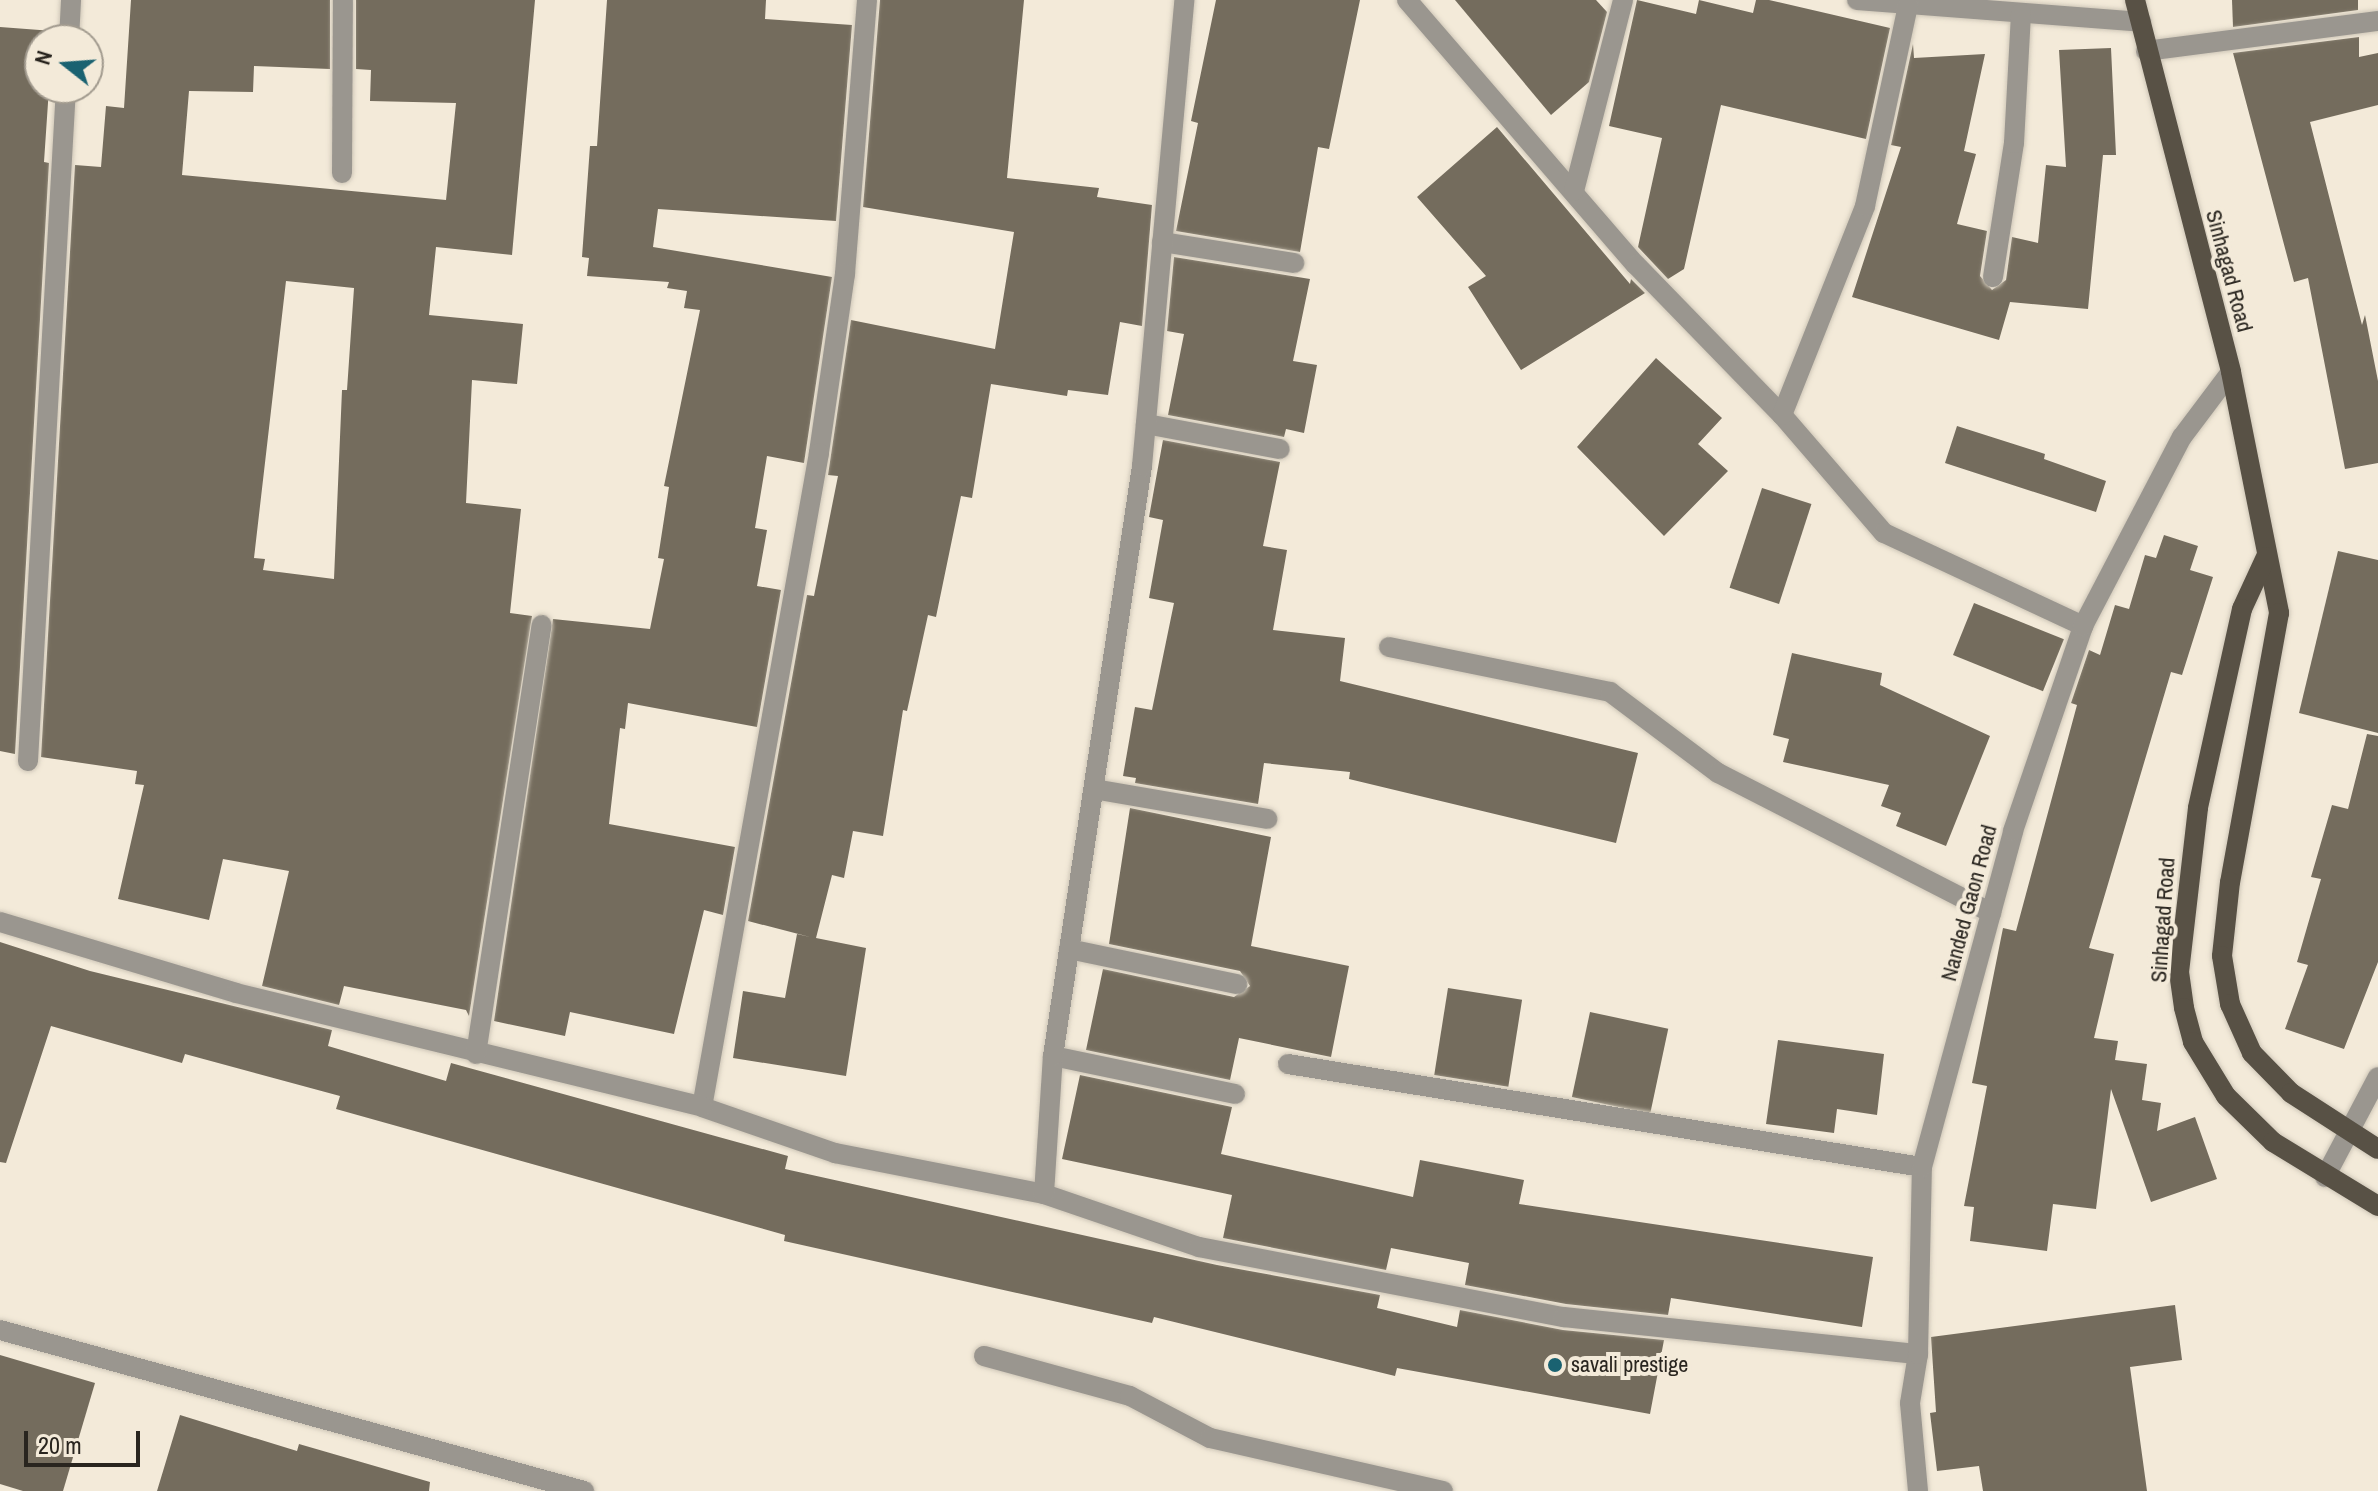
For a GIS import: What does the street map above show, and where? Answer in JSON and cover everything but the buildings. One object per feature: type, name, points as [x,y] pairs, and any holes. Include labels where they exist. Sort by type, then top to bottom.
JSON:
[{"type":"main road","name":"Sinhagad Road","points":[[2135,0],[2231,372],[2279,613],[2239,827],[2222,956],[2230,1004],[2252,1053],[2291,1093],[2348,1133],[2378,1149]]},
{"type":"main road","name":"Sinhagad Road","points":[[2266,557],[2242,609],[2223,684],[2198,808],[2179,972],[2193,1042],[2226,1096],[2273,1142],[2325,1177],[2378,1206]]},
{"type":"street","points":[[70,24],[71,0]]},
{"type":"street","points":[[342,173],[343,0]]},
{"type":"street","points":[[702,1107],[819,453],[845,274],[867,0]]},
{"type":"street","points":[[1044,1194],[1053,1056],[1146,424],[1184,0]]},
{"type":"street","points":[[1407,0],[1636,265],[1782,415],[1884,533],[2083,626]]},
{"type":"street","points":[[1574,191],[1623,0]]},
{"type":"street","points":[[1857,0],[2141,22]]},
{"type":"street","points":[[1782,415],[1865,206],[1908,5]]},
{"type":"street","points":[[1993,277],[2014,143],[2021,13]]},
{"type":"street","points":[[2146,51],[2378,21]]},
{"type":"street","points":[[28,761],[65,104]]},
{"type":"street","points":[[1162,242],[1294,263]]},
{"type":"street","name":"Nanded Gaon Road","points":[[1918,1491],[1910,1403],[1918,1354],[1922,1167],[2013,831],[2083,626],[2182,437],[2231,372]]},
{"type":"street","points":[[1146,424],[1280,449]]},
{"type":"street","points":[[476,1054],[542,625]]},
{"type":"street","points":[[1389,647],[1610,692],[1718,773],[1991,913]]},
{"type":"street","points":[[1094,789],[1267,819]]},
{"type":"street","points":[[0,922],[236,993],[702,1107],[835,1153],[1044,1194],[1199,1247],[1564,1317],[1918,1354]]},
{"type":"street","points":[[1069,949],[1237,984]]},
{"type":"street","points":[[1053,1056],[1235,1094]]},
{"type":"street","points":[[1288,1064],[1922,1167]]},
{"type":"street","points":[[2325,1177],[2378,1077]]},
{"type":"street","points":[[0,1330],[584,1491]]},
{"type":"street","points":[[984,1356],[1130,1396],[1210,1438],[1443,1491]]},
{"type":"place","name":"savali prestige","points":[[1555,1365]]}]
